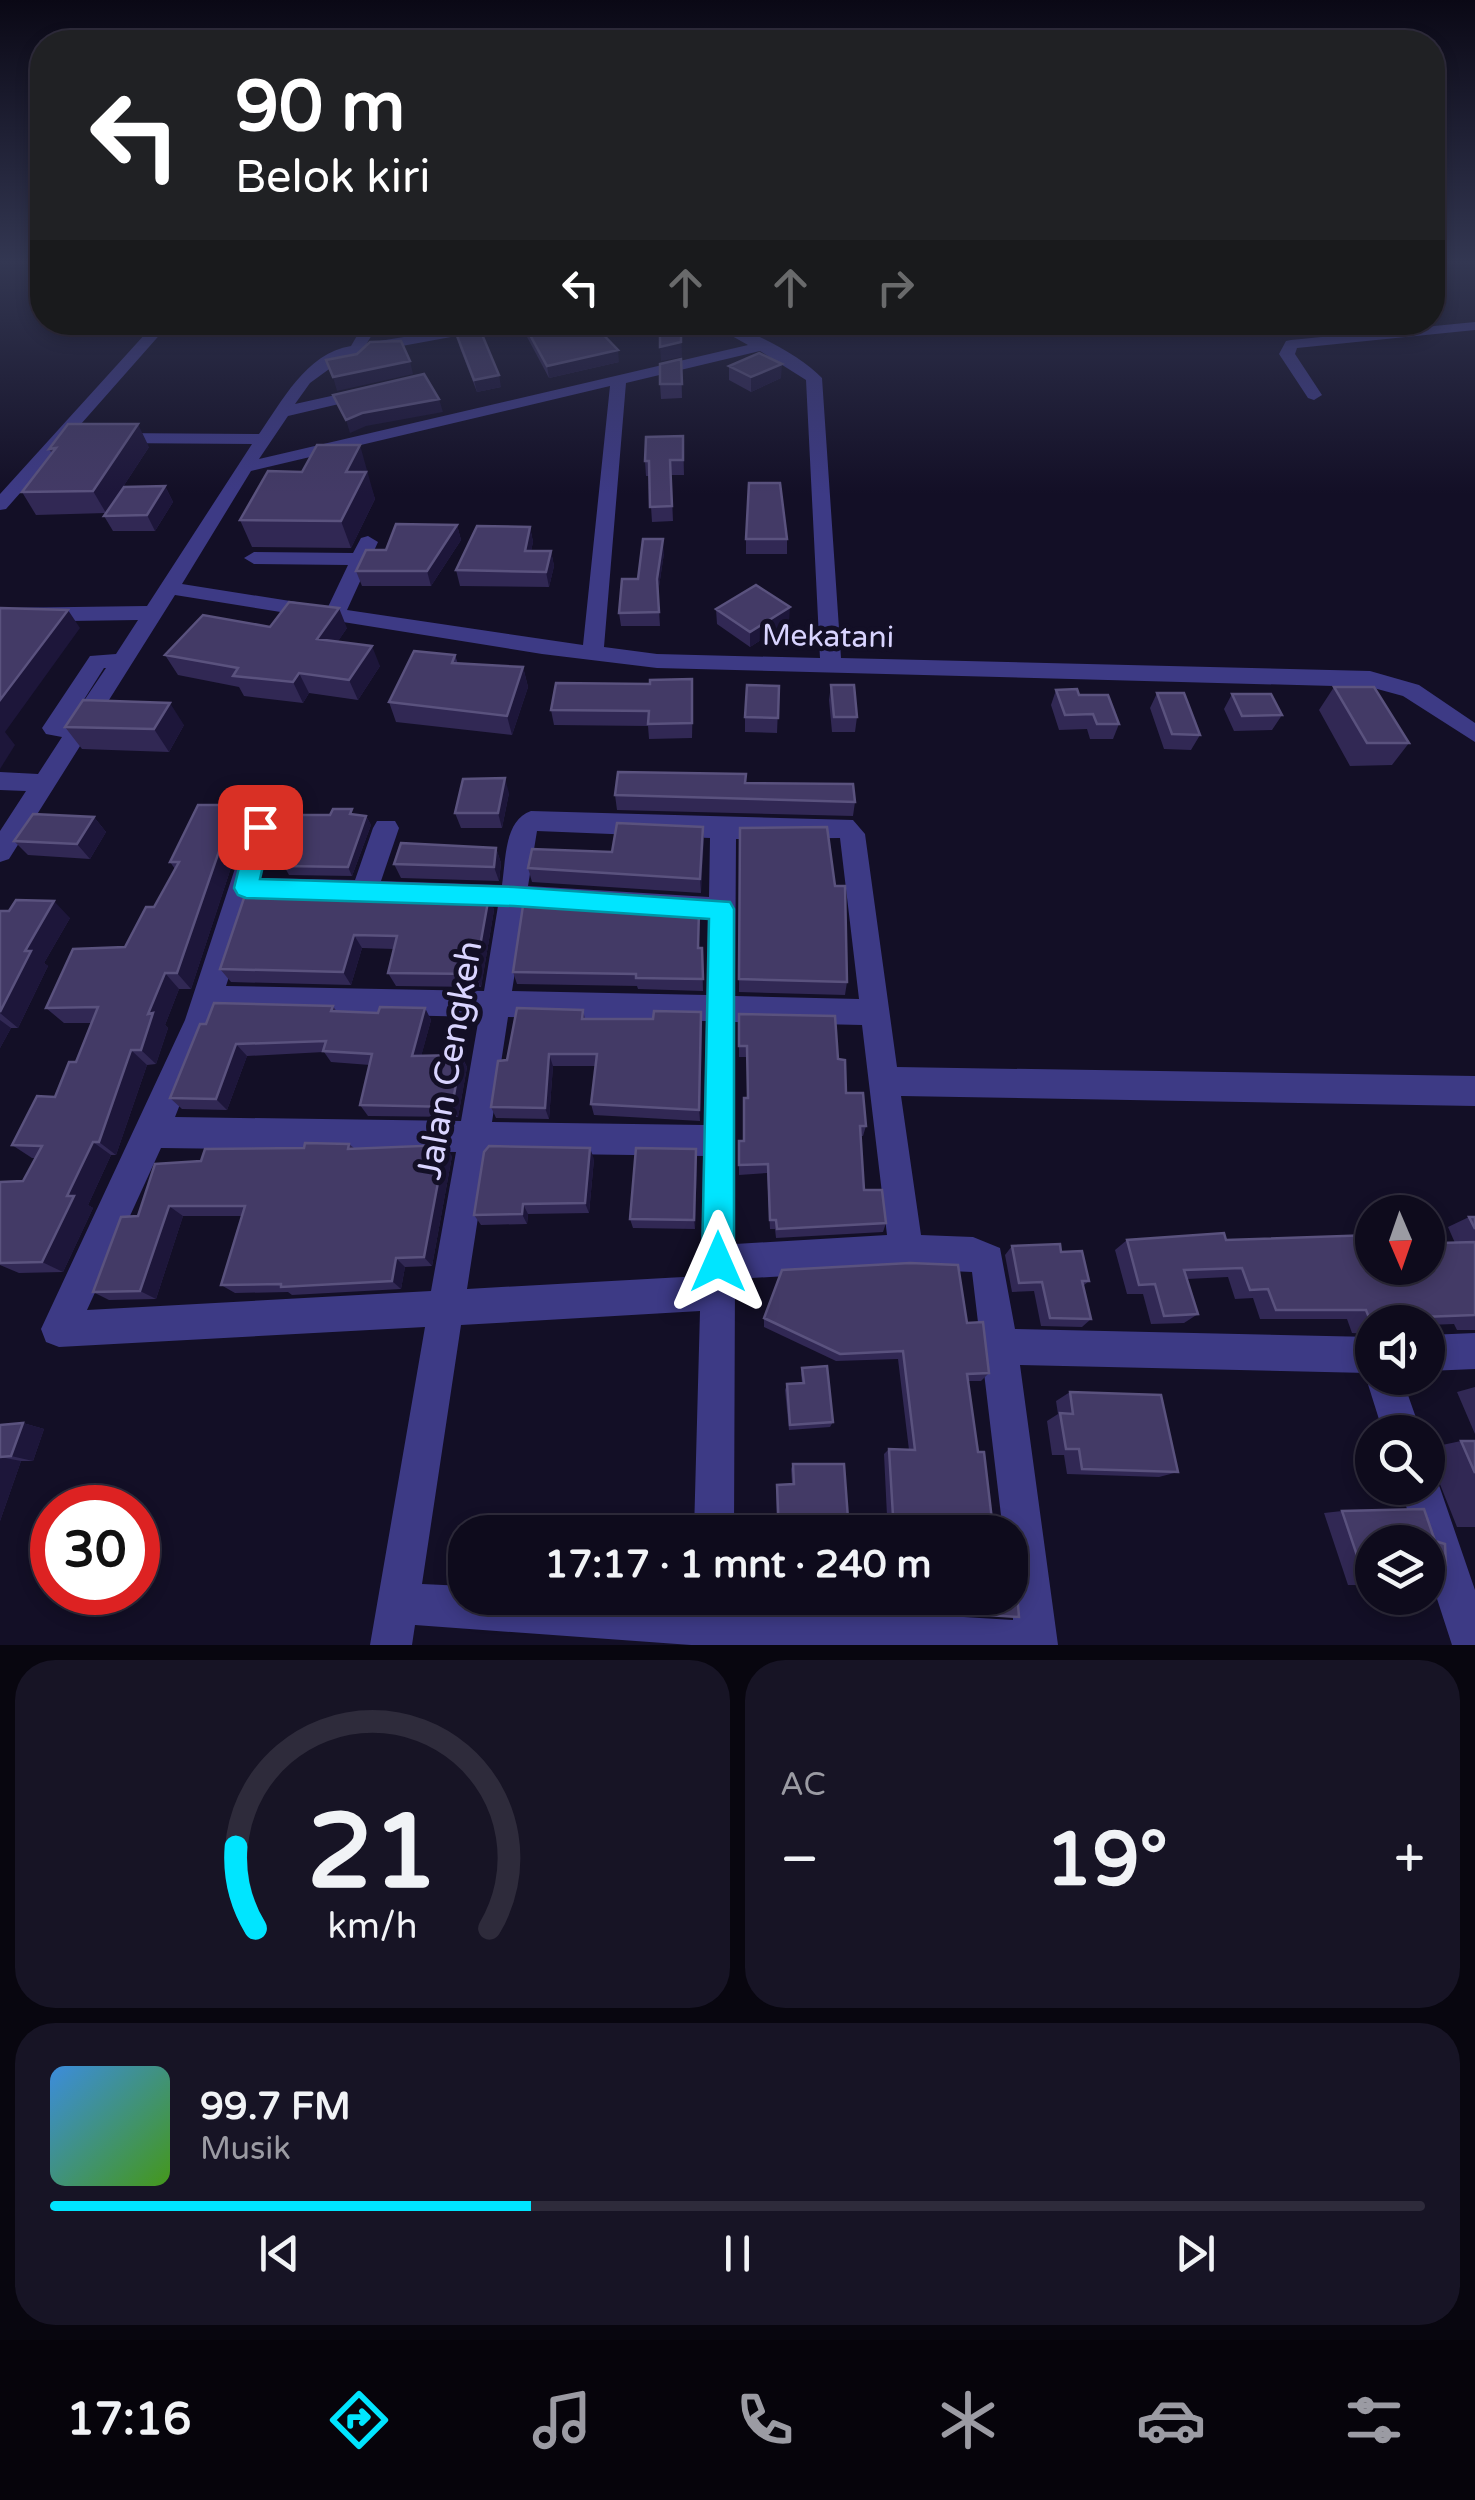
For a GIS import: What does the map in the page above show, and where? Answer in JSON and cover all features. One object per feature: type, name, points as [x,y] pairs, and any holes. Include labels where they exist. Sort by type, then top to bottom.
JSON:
[{"type":"street","points":[[0,505],[78,437],[151,340]]},
{"type":"street","points":[[356,348],[361,340]]},
{"type":"street","points":[[0,852],[79,729],[54,728],[98,661],[121,661],[304,380],[332,357],[356,348],[410,340]]},
{"type":"street","points":[[750,340],[808,370],[816,386],[831,666]]},
{"type":"street","points":[[1314,395],[1287,348],[1291,344],[1330,340]]},
{"type":"street","points":[[245,467],[762,346]]},
{"type":"street","points":[[593,654],[618,380]]},
{"type":"street","points":[[279,413],[383,390]]},
{"type":"street","points":[[78,437],[262,439]]},
{"type":"street","points":[[254,558],[364,551],[335,613]]},
{"type":"street","name":"Mekatani","points":[[169,588],[657,661],[1370,678],[1411,690],[1475,734]]},
{"type":"street","points":[[0,616],[152,613]]},
{"type":"street","points":[[0,781],[45,783]]},
{"type":"street","name":"Jalan Cengkeh","points":[[391,1645],[525,826],[531,820],[722,829],[844,827],[852,834],[855,845],[876,1012]]},
{"type":"street","points":[[260,827],[246,888],[154,1132],[59,1329],[445,1308],[718,1278],[906,1252],[984,1254],[990,1268],[1037,1644],[397,1603]]},
{"type":"street","points":[[364,891],[386,828]]},
{"type":"street","points":[[714,1515],[722,829]]},
{"type":"street","points":[[246,888],[514,896],[722,909]]},
{"type":"street","points":[[207,998],[876,1012],[906,1252]]},
{"type":"street","points":[[883,1081],[1475,1091]]},
{"type":"street","points":[[154,1132],[718,1142]]},
{"type":"street","points":[[1000,1347],[1355,1355]]},
{"type":"street","points":[[1445,1352],[1475,1351]]},
{"type":"street","points":[[1426,1505],[1472,1645]]},
{"type":"building","points":[[458,340],[484,340],[499,375],[474,380]]},
{"type":"building","points":[[533,340],[608,340],[618,350],[547,366]]},
{"type":"building","points":[[660,340],[681,340],[681,342],[660,347]]},
{"type":"building","points":[[401,341],[410,361],[333,377],[326,360],[357,354],[370,342]]},
{"type":"building","points":[[759,353],[782,364],[751,377],[729,366]]},
{"type":"building","points":[[681,359],[682,384],[660,384],[660,364]]},
{"type":"building","points":[[424,374],[439,399],[362,413],[346,420],[333,395]]},
{"type":"building","points":[[68,424],[138,424],[93,491],[22,492],[56,448],[49,449]]},
{"type":"building","points":[[683,436],[683,460],[670,460],[672,506],[650,507],[646,437]]},
{"type":"building","points":[[317,445],[360,445],[346,472],[366,472],[341,521],[240,520],[268,471],[302,472]]},
{"type":"building","points":[[749,483],[780,483],[787,539],[746,539]]},
{"type":"building","points":[[165,486],[147,515],[104,516],[124,487]]},
{"type":"building","points":[[396,524],[457,525],[427,571],[356,571],[366,550],[386,550]]},
{"type":"building","points":[[477,526],[530,527],[525,551],[551,551],[546,572],[456,570]]},
{"type":"building","points":[[643,539],[663,539],[657,579],[659,612],[619,613],[622,579],[638,579]]},
{"type":"building","points":[[756,585],[790,607],[750,632],[716,609]]},
{"type":"building","points":[[289,602],[339,608],[317,639],[372,646],[349,680],[299,673],[293,682],[233,676],[238,668],[165,655],[203,615],[270,627]]},
{"type":"building","points":[[0,608],[68,610],[0,700]]},
{"type":"building","points":[[414,651],[455,655],[452,663],[523,667],[507,716],[389,702]]},
{"type":"building","points":[[692,679],[692,723],[648,724],[649,711],[551,710],[556,683],[650,684],[650,680]]},
{"type":"building","points":[[747,685],[779,686],[778,718],[745,717]]},
{"type":"building","points":[[831,685],[854,685],[857,717],[834,717]]},
{"type":"building","points":[[1334,687],[1374,687],[1409,743],[1367,743]]},
{"type":"building","points":[[1077,689],[1079,695],[1108,695],[1119,724],[1097,724],[1093,714],[1065,715],[1056,690]]},
{"type":"building","points":[[1157,693],[1184,693],[1200,735],[1172,734]]},
{"type":"building","points":[[1232,694],[1271,694],[1282,715],[1242,716]]},
{"type":"building","points":[[83,700],[170,703],[154,729],[65,727]]},
{"type":"building","points":[[618,772],[746,774],[745,783],[853,784],[855,802],[615,795]]},
{"type":"building","points":[[505,778],[498,813],[455,813],[463,779]]},
{"type":"building","points":[[198,805],[235,805],[177,973],[165,973],[148,1014],[153,1013],[141,1050],[131,1050],[99,1142],[93,1142],[67,1196],[74,1196],[42,1262],[0,1263],[0,1182],[23,1181],[42,1146],[12,1145],[37,1096],[55,1097],[69,1062],[76,1062],[98,1007],[46,1008],[73,949],[125,947],[146,907],[154,907],[179,862],[170,862]]},
{"type":"building","points":[[333,809],[352,809],[350,814],[366,816],[348,867],[284,866],[291,841],[281,841],[290,815],[330,815]]},
{"type":"building","points":[[33,814],[94,817],[77,844],[14,841]]},
{"type":"building","points":[[617,823],[703,827],[700,879],[528,868],[532,849],[612,852]]},
{"type":"building","points":[[827,827],[835,886],[845,886],[847,982],[739,979],[740,828]]},
{"type":"building","points":[[401,843],[496,848],[494,867],[394,864]]},
{"type":"building","points":[[246,892],[489,896],[475,974],[388,973],[397,936],[354,935],[343,972],[220,969]]},
{"type":"building","points":[[524,899],[699,910],[698,948],[702,948],[703,979],[513,972]]},
{"type":"building","points":[[16,900],[54,901],[25,951],[31,951],[0,1012],[0,911],[9,911]]},
{"type":"building","points":[[214,1003],[333,1006],[331,1011],[378,1013],[380,1007],[425,1008],[412,1056],[461,1055],[452,1107],[360,1105],[372,1054],[323,1051],[326,1041],[236,1044],[216,1099],[170,1098],[200,1024],[206,1024]]},
{"type":"building","points":[[517,1008],[583,1010],[582,1019],[653,1019],[654,1011],[701,1012],[699,1110],[591,1104],[597,1054],[549,1054],[545,1108],[491,1107],[498,1061],[507,1060]]},
{"type":"building","points":[[739,1014],[835,1016],[838,1059],[845,1060],[846,1093],[863,1093],[866,1126],[860,1126],[864,1190],[882,1190],[886,1223],[777,1229],[776,1220],[770,1220],[768,1164],[739,1165],[739,1141],[744,1141],[744,1098],[748,1098],[747,1046],[739,1046]]},
{"type":"building","points":[[305,1143],[349,1144],[348,1149],[445,1145],[424,1257],[396,1258],[392,1281],[281,1287],[221,1285],[245,1206],[169,1206],[140,1291],[93,1292],[121,1217],[138,1216],[155,1164],[201,1161],[205,1149],[304,1148]]},
{"type":"building","points":[[489,1146],[590,1148],[585,1203],[523,1204],[522,1214],[474,1215],[484,1152]]},
{"type":"building","points":[[636,1148],[696,1149],[694,1220],[630,1219]]},
{"type":"building","points":[[1224,1233],[1226,1240],[1355,1236],[1355,1285],[1445,1285],[1445,1243],[1475,1242],[1475,1315],[1445,1316],[1445,1305],[1276,1310],[1268,1289],[1250,1290],[1242,1268],[1184,1270],[1198,1314],[1164,1316],[1155,1284],[1139,1285],[1127,1240]]},
{"type":"building","points":[[1060,1244],[1061,1252],[1082,1251],[1089,1281],[1082,1281],[1091,1319],[1050,1318],[1042,1282],[1019,1283],[1012,1246]]},
{"type":"building","points":[[910,1263],[958,1265],[967,1323],[983,1322],[989,1373],[967,1374],[978,1452],[984,1452],[991,1515],[893,1515],[889,1449],[915,1450],[903,1351],[840,1354],[764,1318],[782,1270]]},
{"type":"building","points":[[827,1366],[833,1422],[790,1425],[787,1384],[804,1383],[802,1368]]},
{"type":"building","points":[[1070,1392],[1161,1395],[1178,1472],[1082,1469],[1079,1449],[1066,1449],[1060,1413],[1073,1414]]},
{"type":"building","points":[[23,1423],[11,1456],[0,1457],[0,1425]]},
{"type":"building","points":[[1461,1441],[1475,1441],[1475,1473]]},
{"type":"building","points":[[793,1464],[844,1464],[848,1515],[778,1515],[777,1485],[794,1484]]},
{"type":"building","points":[[1424,1509],[1430,1525],[1355,1525],[1355,1549],[1342,1511]]},
{"type":"route","points":[[260,827],[246,888],[514,896],[722,909],[718,1262]]}]
